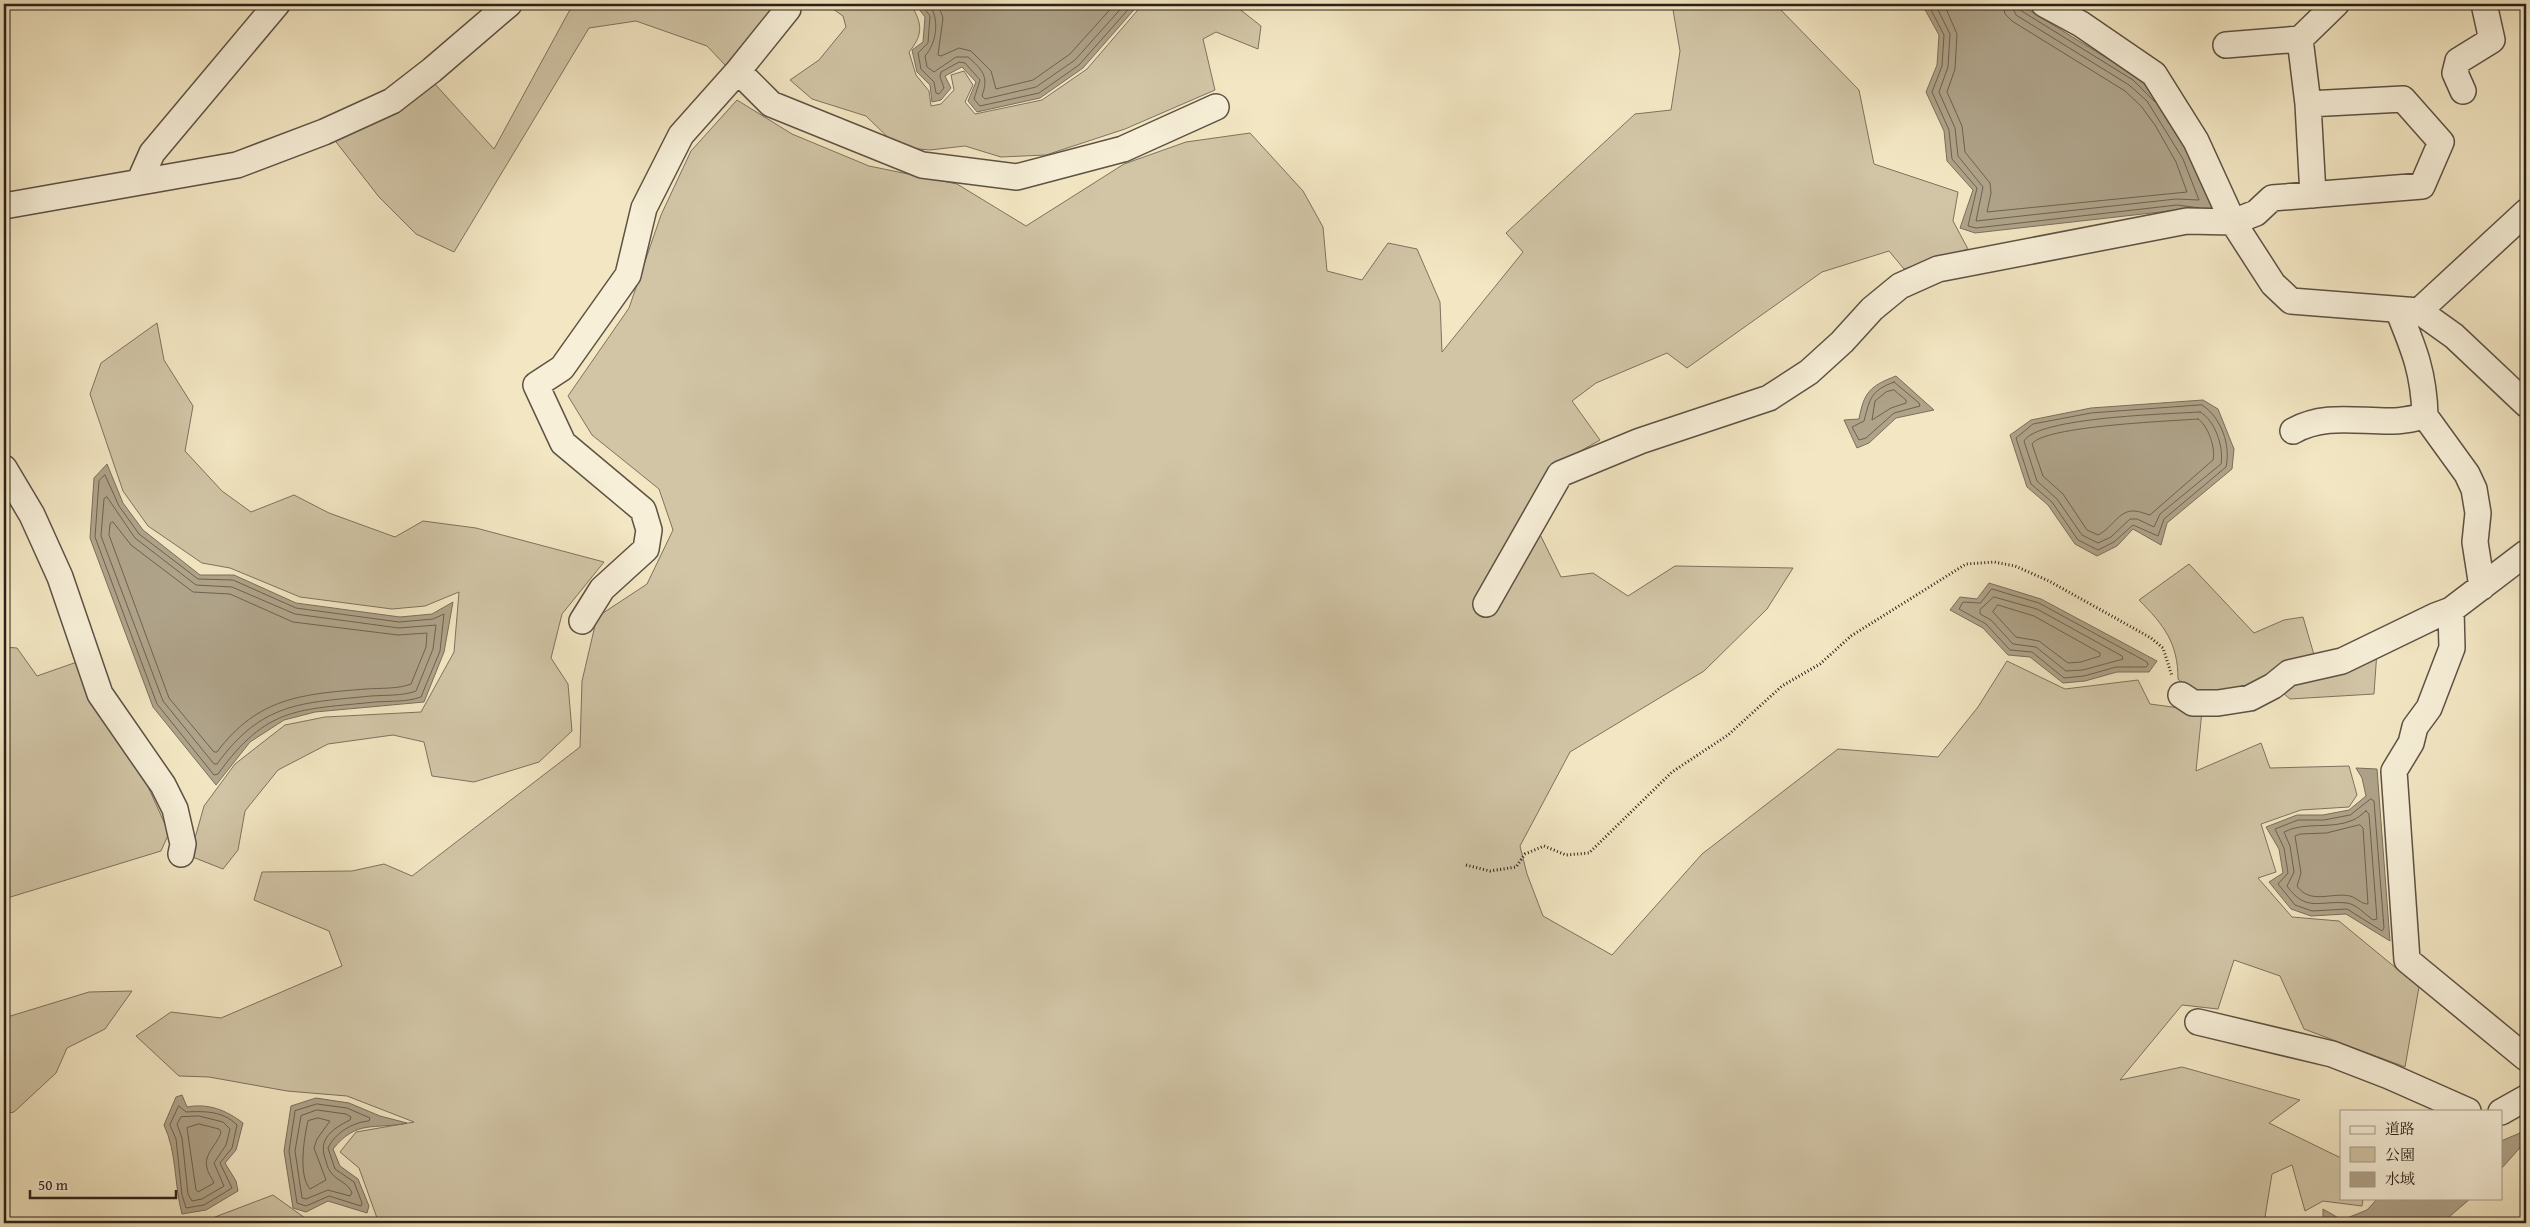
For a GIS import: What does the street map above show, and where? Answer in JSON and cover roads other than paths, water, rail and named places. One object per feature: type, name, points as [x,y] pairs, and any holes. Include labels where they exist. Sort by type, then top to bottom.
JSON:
[{"type":"street","points":[[140,180],[152,153],[277,4]]},
{"type":"street","points":[[4,206],[140,180],[237,165],[324,132],[392,100],[432,70],[509,4]]},
{"type":"street","points":[[582,621],[602,588],[646,549],[649,530],[643,510],[563,443],[536,385],[562,368],[628,275],[644,208],[681,135],[738,71],[788,9],[788,4]]},
{"type":"street","points":[[2044,4],[2081,24],[2154,74],[2196,141],[2233,222],[2273,284],[2291,301],[2408,311],[2454,336],[2526,404]]},
{"type":"street","points":[[2226,45],[2300,39],[2336,4]]},
{"type":"street","points":[[2463,91],[2455,73],[2458,61],[2492,40],[2484,4]]},
{"type":"street","points":[[2300,39],[2308,104],[2313,195]]},
{"type":"street","points":[[738,71],[771,104],[922,165],[1017,177],[1123,149],[1216,107]]},
{"type":"street","points":[[1486,604],[1560,474],[1640,441],[1769,398],[1809,372],[1842,342],[1872,308],[1900,286],[1938,269],[2187,221],[2233,222],[2256,213],[2272,198],[2422,186],[2441,142],[2403,99],[2308,104]]},
{"type":"street","points":[[2408,311],[2526,212]]},
{"type":"street","points":[[2408,311],[2416,356],[2424,386],[2425,416],[2467,474],[2474,489],[2478,513],[2475,542],[2482,587]]},
{"type":"street","points":[[2293,431],[2308,422],[2320,419],[2396,421],[2425,416]]},
{"type":"street","points":[[4,468],[32,515],[60,577],[100,694],[163,785],[174,809],[182,844],[181,854]]},
{"type":"street","points":[[2181,695],[2194,703],[2218,704],[2250,698],[2273,686],[2289,673],[2342,662],[2434,616],[2451,610],[2526,553]]},
{"type":"street","points":[[2451,610],[2452,648],[2430,708],[2415,727],[2411,743],[2394,771],[2408,960],[2526,1058]]},
{"type":"street","points":[[2198,1022],[2332,1054],[2389,1076],[2466,1110]]},
{"type":"street","points":[[2502,1111],[2526,1098]]},
{"type":"water","points":[[915,4],[1139,4],[1083,68],[1040,98],[977,112],[968,101],[976,82],[962,67],[945,76],[951,88],[941,100],[932,102],[930,85],[917,72],[912,50],[923,42],[925,17]]},
{"type":"water","points":[[1924,4],[2019,4],[2136,76],[2155,93],[2171,115],[2217,211],[2178,210],[1975,233],[1960,228],[1973,190],[1947,161],[1944,131],[1926,92],[1937,65],[1939,35],[1923,6]]},
{"type":"water","points":[[1896,376],[1934,410],[1896,418],[1869,443],[1857,448],[1844,420],[1859,419],[1863,402],[1870,391],[1880,383]]},
{"type":"water","points":[[2203,400],[2218,409],[2234,449],[2232,469],[2167,523],[2161,545],[2133,529],[2117,546],[2097,556],[2075,544],[2048,505],[2027,487],[2010,435],[2031,420],[2091,408]]},
{"type":"water","points":[[107,464],[123,503],[143,530],[200,575],[234,575],[296,603],[400,617],[432,614],[453,602],[444,652],[424,702],[315,712],[284,720],[250,742],[216,785],[153,707],[90,538],[94,478]]},
{"type":"water","points":[[1989,583],[2041,599],[2157,661],[2149,672],[2117,672],[2085,681],[2063,683],[2030,657],[2008,655],[1983,628],[1950,610],[1960,597],[1977,599]]},
{"type":"water","points":[[2356,768],[2377,769],[2390,941],[2346,914],[2311,916],[2291,909],[2269,882],[2283,873],[2279,849],[2266,827],[2297,815],[2323,815],[2349,810],[2366,796],[2362,778]]},
{"type":"water","points":[[182,1095],[187,1107],[202,1106],[217,1109],[230,1114],[243,1123],[236,1150],[225,1163],[236,1181],[238,1191],[206,1210],[182,1214],[171,1146],[164,1125],[176,1097]]},
{"type":"water","points":[[316,1098],[349,1103],[380,1116],[407,1123],[358,1129],[350,1133],[333,1149],[340,1166],[358,1179],[369,1206],[367,1213],[328,1201],[306,1212],[293,1208],[284,1151],[291,1106]]},
{"type":"water","points":[[2526,1107],[2526,1141],[2502,1168],[2502,1141],[2520,1133],[2524,1120],[2520,1108]]},
{"type":"water","points":[[2376,1200],[2469,1200],[2442,1223],[2323,1223],[2323,1209],[2342,1220],[2367,1210]]}]
